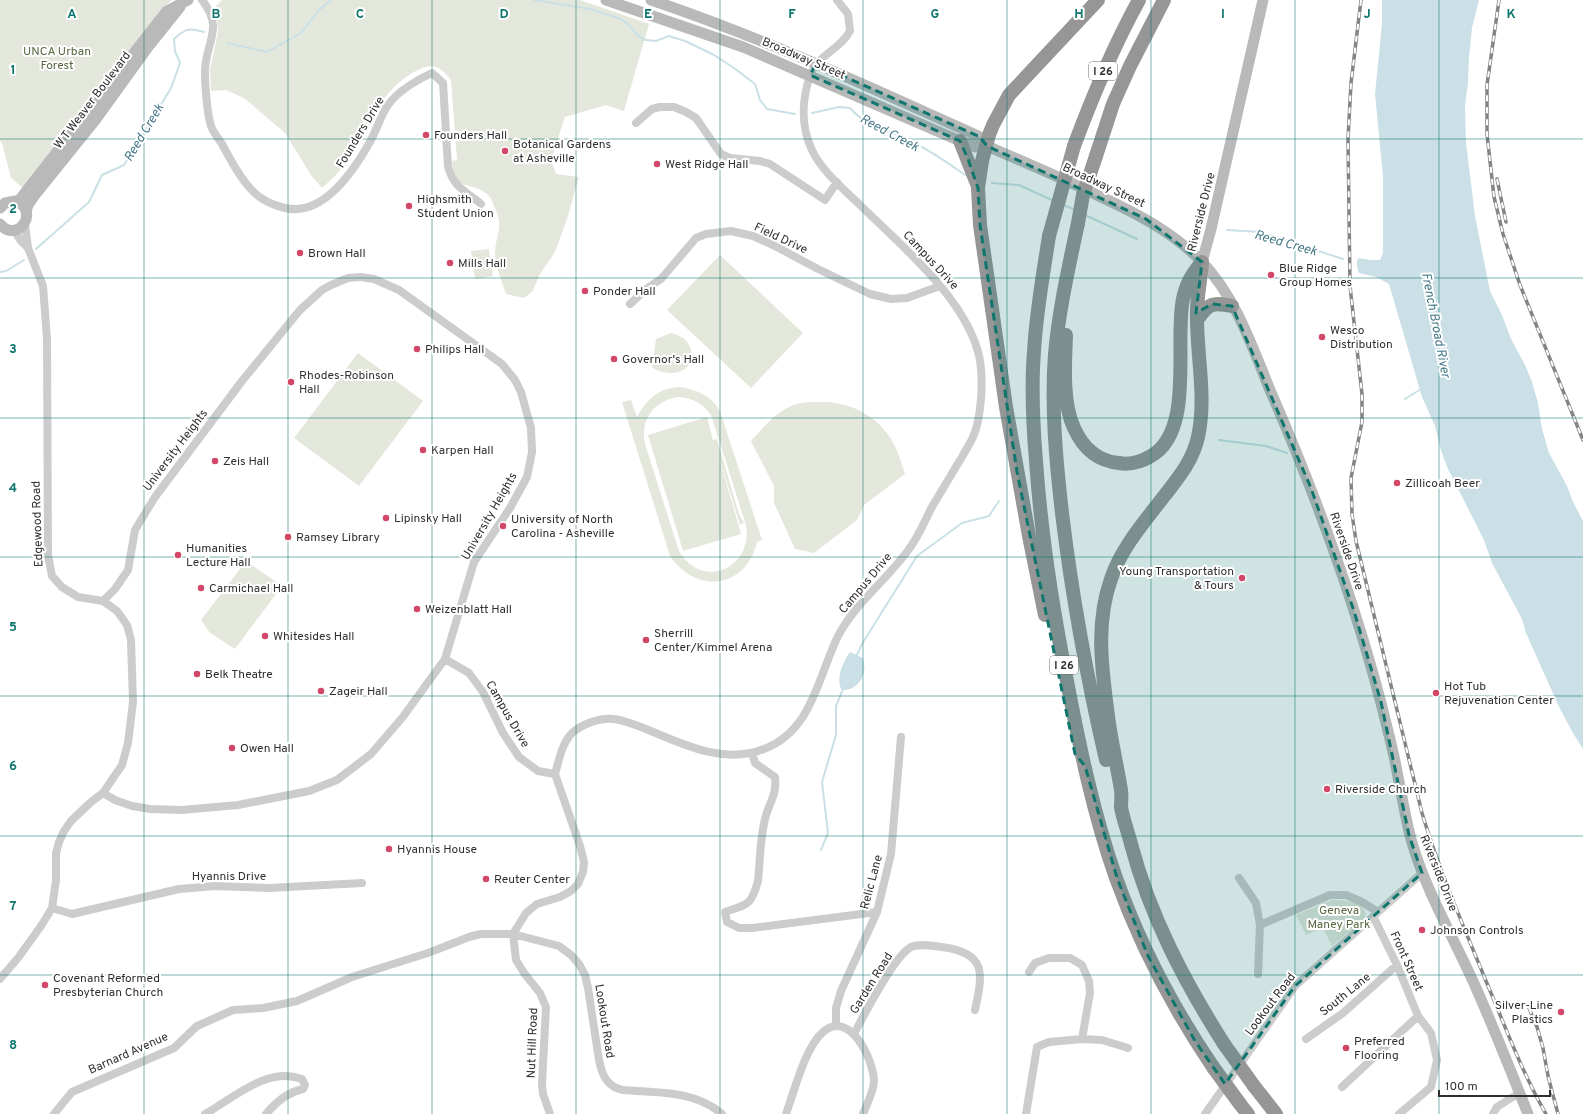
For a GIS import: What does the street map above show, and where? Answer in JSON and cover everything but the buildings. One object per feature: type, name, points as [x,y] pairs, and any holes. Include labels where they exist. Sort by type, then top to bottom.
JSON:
[{"type":"highway","points":[[1085,766],[1075,754],[1019,486],[980,225],[978,188],[981,168],[993,125],[1009,95],[1098,0]]},
{"type":"highway","name":"I 26","points":[[1139,0],[1107,63],[1093,95],[1074,146],[1049,236],[1040,290],[1034,352],[1034,427],[1038,488],[1052,600],[1066,677],[1085,766],[1108,852],[1133,922],[1162,983],[1195,1041],[1244,1109]]},
{"type":"highway","name":"I 26","points":[[1164,0],[1133,60],[1113,104],[1083,195],[1061,302],[1055,354],[1055,427],[1059,485],[1066,546],[1080,638],[1092,701],[1116,802],[1121,807],[1138,870],[1168,947],[1189,986],[1224,1044],[1276,1114]]},
{"type":"highway","points":[[960,141],[978,188]]},
{"type":"highway","points":[[1065,288],[1068,305],[1065,352],[1066,382],[1068,412],[1073,426],[1086,448],[1102,460],[1123,464],[1141,461],[1157,453],[1169,438],[1173,430],[1178,409],[1182,300],[1191,276],[1202,262]]},
{"type":"highway","points":[[1121,807],[1121,793],[1113,756],[1101,653],[1103,607],[1110,580],[1116,566],[1132,539],[1183,471],[1192,455],[1198,438],[1201,404],[1196,310],[1202,262]]},
{"type":"highway","points":[[1197,320],[1206,308],[1212,304],[1217,303],[1232,306]]},
{"type":"main road","name":"Broadway Street","points":[[606,0],[743,47],[960,141],[976,147],[987,146],[1068,181],[1146,219],[1181,243],[1202,262]]},
{"type":"main road","name":"Broadway Street","points":[[651,0],[760,40],[874,89],[980,137],[987,146]]},
{"type":"main road","name":"Riverside Drive","points":[[1263,0],[1211,229],[1202,262],[1232,306],[1256,356],[1311,488],[1351,603],[1381,702],[1394,757],[1409,835],[1422,873],[1485,1008],[1528,1114]]},
{"type":"main road","name":"W T Weaver Boulevard","points":[[18,202],[167,11],[185,2]]},
{"type":"main road","name":"W T Weaver Boulevard","points":[[26,212],[28,205],[34,196],[96,119],[148,47],[185,2]]},
{"type":"main road","points":[[0,208],[8,202],[18,202],[24,207],[26,212],[25,224],[18,229],[7,229],[0,224]]},
{"type":"street","name":"Founders Drive","points":[[202,0],[207,6],[212,19],[213,31],[205,70],[205,85],[211,126],[240,175],[250,188],[261,197],[276,206],[292,210],[316,205],[331,193],[349,175],[371,140],[389,104],[413,82],[432,73],[443,83],[448,167],[451,178],[459,188],[480,204]]},
{"type":"street","name":"Campus Drive","points":[[445,659],[469,673],[483,692],[503,733],[519,757],[538,771],[555,774],[563,746],[572,733],[590,722],[613,718],[636,725],[696,748],[719,754],[734,756],[752,753],[768,748],[782,740],[801,721],[809,707],[838,636],[853,612],[909,549],[973,437],[980,402],[982,380],[979,359],[969,329],[958,308],[940,286],[837,182],[815,156],[806,132],[803,114],[805,99],[810,75],[816,64],[822,57],[840,44],[850,31],[848,14],[837,0]]},
{"type":"street","points":[[636,123],[652,109],[660,107],[674,107],[696,118],[721,154],[730,158],[760,161],[770,164],[825,200],[837,182]]},
{"type":"street","name":"Edgewood Road","points":[[0,979],[18,958],[52,908],[55,891],[56,853],[64,831],[71,821],[103,793],[122,765],[128,743],[133,702],[131,640],[127,625],[117,611],[103,601],[78,597],[62,587],[52,576],[48,555],[47,332],[43,286],[28,248],[25,224]]},
{"type":"street","name":"Edgewood Road","points":[[14,230],[21,241],[28,248]]},
{"type":"street","name":"Field Drive","points":[[630,304],[646,289],[661,279],[696,238],[706,234],[731,231],[753,236],[775,246],[818,270],[870,294],[891,299],[907,298],[940,286]]},
{"type":"street","name":"University Heights","points":[[103,601],[115,589],[128,570],[135,530],[155,497],[242,380],[300,310],[322,290],[348,278],[360,277],[374,279],[401,291],[502,364],[515,380],[521,392],[531,428],[532,452],[527,477],[510,508],[474,562],[445,659],[402,718],[371,754],[337,780],[309,791],[238,805],[167,810],[132,806],[115,800],[103,793]]},
{"type":"street","name":"Relic Lane","points":[[836,1026],[836,1008],[841,991],[877,912],[891,854],[901,737]]},
{"type":"street","points":[[752,753],[755,763],[775,777],[774,796],[765,820],[758,881],[755,891],[751,901],[740,907],[725,912],[727,922],[739,928],[752,928],[877,912]]},
{"type":"street","points":[[513,934],[526,913],[537,904],[571,891],[578,884],[583,872],[584,862],[580,846],[555,774]]},
{"type":"street","name":"Lookout Road","points":[[1205,1114],[1295,986],[1422,873]]},
{"type":"street","points":[[1238,878],[1256,903],[1260,925],[1258,974]]},
{"type":"street","name":"Hyannis Drive","points":[[52,908],[72,914],[179,889],[215,886],[269,888],[362,883]]},
{"type":"street","points":[[1260,925],[1330,895],[1346,895],[1362,902],[1375,914]]},
{"type":"street","name":"Front Street","points":[[1375,914],[1418,1016],[1430,1033],[1438,1060],[1431,1087],[1399,1114]]},
{"type":"street","name":"Lookout Road","points":[[352,977],[428,953],[469,937],[481,934],[513,934],[560,946],[571,954],[585,975],[600,1066],[604,1078],[608,1083],[618,1089],[623,1090],[678,1094],[694,1098],[714,1107],[722,1114]]},
{"type":"street","name":"Nut Hill Road","points":[[513,934],[516,960],[540,993],[546,1007],[542,1084],[543,1094],[550,1114]]},
{"type":"street","name":"Garden Road","points":[[854,1034],[896,961],[911,947],[928,945],[948,948],[965,952],[974,958],[979,969],[981,980],[975,1010]]},
{"type":"street","points":[[1029,972],[1035,963],[1049,958],[1070,958],[1082,965],[1089,981],[1090,992],[1082,1039]]},
{"type":"street","name":"South Lane","points":[[1306,1039],[1343,1013],[1397,965]]},
{"type":"street","name":"Barnard Avenue","points":[[54,1114],[72,1092],[174,1048],[197,1026],[233,1010],[263,1008],[298,1001],[352,977]]},
{"type":"street","points":[[1342,1087],[1418,1016]]},
{"type":"street","points":[[786,1114],[811,1046],[822,1032],[836,1026],[849,1029],[854,1034],[860,1042],[870,1063],[874,1082],[871,1095],[862,1114]]},
{"type":"street","points":[[1026,1114],[1038,1047],[1049,1042],[1082,1039],[1102,1040],[1128,1048]]},
{"type":"street","points":[[206,1114],[255,1084],[268,1078],[296,1077],[302,1079],[305,1085],[303,1089],[288,1094],[279,1100],[266,1114]]},
{"type":"street","points":[[1493,1114],[1497,1107],[1519,1093]]},
{"type":"highlighted area","points":[[816,64],[980,137],[987,146],[1146,219],[1202,262],[1196,313],[1212,304],[1232,306],[1311,488],[1354,611],[1381,702],[1409,835],[1422,873],[1295,986],[1225,1084],[1195,1041],[1148,956],[1117,878],[1085,766],[1075,754],[1017,472],[980,225],[978,188],[968,159],[960,141],[810,75]]},
{"type":"green space","name":"UNCA Urban Forest","points":[[0,0],[172,0],[159,12],[24,189],[11,178],[2,143],[0,141]]},
{"type":"green space","name":"Botanical Gardens at Asheville","points":[[222,0],[580,0],[649,24],[624,111],[606,105],[565,117],[551,160],[556,174],[579,177],[567,219],[555,252],[540,274],[532,292],[524,298],[506,294],[501,279],[496,263],[495,252],[499,230],[499,220],[491,198],[484,191],[460,182],[453,172],[452,161],[457,160],[451,80],[442,70],[433,66],[424,67],[400,81],[382,101],[342,168],[322,188],[311,175],[285,133],[244,98],[226,90],[211,91],[210,69],[218,32],[216,6]]},
{"type":"green space","points":[[489,249],[493,276],[475,279],[471,251]]},
{"type":"green space","points":[[720,255],[803,333],[751,388],[667,310]]},
{"type":"green space","points":[[671,333],[680,336],[686,341],[693,356],[691,362],[684,370],[675,373],[660,371],[652,367],[656,339]]},
{"type":"green space","points":[[358,353],[423,401],[359,486],[294,438]]},
{"type":"green space","points":[[681,387],[704,394],[720,411],[762,540],[757,542],[751,558],[742,570],[731,577],[719,581],[706,581],[693,577],[681,569],[670,556],[622,402],[631,400],[637,417],[645,404],[654,395],[666,389]],"holes":[[[678,397],[697,402],[711,415],[746,525],[746,541],[742,554],[734,563],[723,570],[712,572],[700,570],[688,563],[679,551],[645,444],[645,427],[647,419],[651,413],[656,407],[669,399]]]},
{"type":"green space","points":[[826,402],[855,408],[879,424],[886,431],[893,443],[905,474],[864,505],[857,520],[814,553],[795,549],[774,503],[774,486],[751,441],[773,418],[789,407],[803,403]]},
{"type":"green space","points":[[707,417],[713,440],[717,439],[739,514],[744,523],[740,525],[717,450],[741,534],[683,551],[648,435]]},
{"type":"green space","points":[[246,561],[282,586],[235,649],[210,633],[201,620]]},
{"type":"green space","name":"Geneva Maney Park","points":[[1332,900],[1347,901],[1357,904],[1361,906],[1366,914],[1364,919],[1332,946],[1323,928],[1306,935],[1296,915]]},
{"type":"water","name":"French Broad River","points":[[1382,0],[1479,0],[1472,28],[1465,106],[1466,143],[1475,216],[1490,291],[1532,382],[1538,403],[1542,429],[1549,453],[1567,486],[1583,521],[1583,749],[1560,709],[1526,633],[1522,619],[1492,563],[1484,540],[1447,467],[1435,426],[1422,397],[1389,284],[1376,277],[1359,273],[1357,263],[1358,258],[1380,260],[1383,253],[1383,177],[1375,94],[1382,24]]},
{"type":"water","points":[[850,652],[863,658],[864,669],[862,679],[853,688],[845,690],[841,689],[839,680],[843,665]]},
{"type":"waterway","name":"Reed Creek","points":[[227,43],[267,52],[301,33],[318,11],[331,0]]},
{"type":"waterway","name":"Reed Creek","points":[[534,0],[590,9],[621,19],[630,26],[638,36],[646,40],[656,41],[669,36],[685,41],[714,55],[755,84],[760,100],[767,109],[795,114]]},
{"type":"waterway","name":"Reed Creek","points":[[36,249],[89,202],[102,175],[124,165],[171,88],[180,63],[175,51],[174,39],[184,31],[191,29],[204,32]]},
{"type":"waterway","name":"Reed Creek","points":[[812,113],[839,107],[850,108],[863,119],[901,136],[938,156],[965,175]]},
{"type":"waterway","name":"Reed Creek","points":[[992,183],[1019,185],[1054,201]]},
{"type":"waterway","name":"Reed Creek","points":[[1063,205],[1076,210]]},
{"type":"waterway","name":"Reed Creek","points":[[1085,215],[1137,239]]},
{"type":"waterway","name":"Reed Creek","points":[[1227,230],[1261,232],[1343,259]]},
{"type":"waterway","name":"Reed Creek","points":[[0,272],[6,271],[24,260]]},
{"type":"waterway","points":[[1405,399],[1421,389]]},
{"type":"waterway","points":[[1219,440],[1266,446],[1287,453]]},
{"type":"waterway","points":[[856,657],[862,644],[917,556],[962,523],[989,516],[999,501]]},
{"type":"waterway","points":[[821,850],[828,833],[822,782],[836,735],[836,706],[843,689]]},
{"type":"railway","points":[[1361,0],[1351,83],[1348,139],[1350,286],[1362,394],[1362,422],[1351,478],[1352,514],[1356,541],[1422,813],[1452,897],[1507,1032],[1529,1082],[1546,1114]]},
{"type":"railway","points":[[1499,0],[1487,85],[1487,134],[1494,197],[1503,234],[1520,285],[1583,440]]},
{"type":"railway","points":[[1497,179],[1506,222]]},
{"type":"railway","points":[[1529,1008],[1537,1027],[1543,1048],[1548,1076],[1558,1114]]},
{"type":"place","name":"Founders Hall","points":[[426,135]]},
{"type":"place","name":"Botanical Gardens at Asheville","points":[[505,151]]},
{"type":"place","name":"West Ridge Hall","points":[[657,164]]},
{"type":"place","name":"Highsmith Student Union","points":[[409,206]]},
{"type":"place","name":"Brown Hall","points":[[300,253]]},
{"type":"place","name":"Mills Hall","points":[[450,263]]},
{"type":"place","name":"Blue Ridge Group Homes","points":[[1271,275]]},
{"type":"place","name":"Ponder Hall","points":[[585,291]]},
{"type":"place","name":"Wesco Distribution","points":[[1322,337]]},
{"type":"place","name":"Philips Hall","points":[[417,349]]},
{"type":"place","name":"Governor's Hall","points":[[614,359]]},
{"type":"place","name":"Rhodes-Robinson Hall","points":[[291,382]]},
{"type":"place","name":"Karpen Hall","points":[[423,450]]},
{"type":"place","name":"Zeis Hall","points":[[215,461]]},
{"type":"place","name":"Zillicoah Beer","points":[[1397,483]]},
{"type":"place","name":"Lipinsky Hall","points":[[386,518]]},
{"type":"place","name":"University of North Carolina - Asheville","points":[[503,526]]},
{"type":"place","name":"Ramsey Library","points":[[288,537]]},
{"type":"place","name":"Humanities Lecture Hall","points":[[178,555]]},
{"type":"place","name":"Young Transportation & Tours","points":[[1242,578]]},
{"type":"place","name":"Carmichael Hall","points":[[201,588]]},
{"type":"place","name":"Weizenblatt Hall","points":[[417,609]]},
{"type":"place","name":"Whitesides Hall","points":[[265,636]]},
{"type":"place","name":"Sherrill Center/Kimmel Arena","points":[[646,640]]},
{"type":"place","name":"Belk Theatre","points":[[197,674]]},
{"type":"place","name":"Zageir Hall","points":[[321,691]]},
{"type":"place","name":"Hot Tub Rejuvenation Center","points":[[1436,693]]},
{"type":"place","name":"Owen Hall","points":[[232,748]]},
{"type":"place","name":"Riverside Church","points":[[1327,789]]},
{"type":"place","name":"Hyannis House","points":[[389,849]]},
{"type":"place","name":"Reuter Center","points":[[486,879]]},
{"type":"place","name":"Johnson Controls","points":[[1422,930]]},
{"type":"place","name":"Covenant Reformed Presbyterian Church","points":[[45,985]]},
{"type":"place","name":"Silver-Line Plastics","points":[[1561,1012]]},
{"type":"place","name":"Preferred Flooring","points":[[1346,1048]]}]
